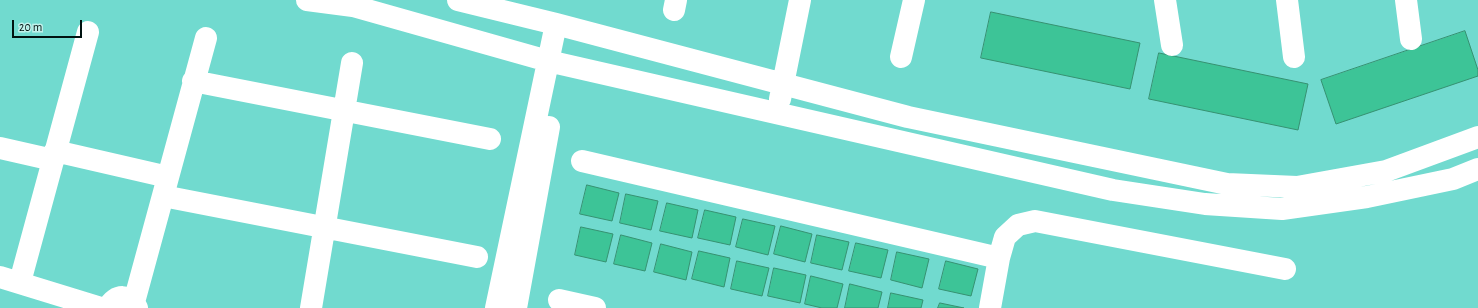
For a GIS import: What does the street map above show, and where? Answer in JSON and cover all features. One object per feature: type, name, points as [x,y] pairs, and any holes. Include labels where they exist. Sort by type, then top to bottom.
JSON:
[{"type":"street","points":[[307,0],[353,6],[554,63],[777,114],[1113,190],[1205,204],[1282,209],[1367,197],[1453,179],[1478,169]]},
{"type":"street","points":[[458,0],[908,117],[1227,184],[1297,188],[1379,173],[1478,137]]},
{"type":"street","points":[[777,114],[800,0]]},
{"type":"street","points":[[901,57],[914,0]]},
{"type":"street","points":[[1165,0],[1172,46]]},
{"type":"street","points":[[1287,0],[1294,57]]},
{"type":"street","points":[[1406,0],[1411,39]]},
{"type":"street","points":[[516,308],[561,26]]},
{"type":"street","points":[[88,32],[54,156],[10,280],[101,308]]},
{"type":"street","points":[[108,308],[115,299],[121,297],[128,298],[136,305],[165,186],[206,38]]},
{"type":"street","points":[[311,308],[326,228],[352,63]]},
{"type":"street","points":[[496,308],[554,63]]},
{"type":"street","points":[[193,81],[490,139]]},
{"type":"street","points":[[0,148],[54,156],[326,228],[477,257]]},
{"type":"street","points":[[582,161],[999,258]]},
{"type":"street","points":[[990,308],[999,258],[1005,236],[1018,225],[1035,221],[1285,269]]},
{"type":"street","points":[[559,300],[595,308]]},
{"type":"building","points":[[991,12],[1140,43],[1130,89],[981,58]]},
{"type":"building","points":[[1465,31],[1478,70],[1478,76],[1336,124],[1321,80]]},
{"type":"building","points":[[1159,53],[1308,84],[1298,130],[1149,99]]},
{"type":"building","points":[[587,185],[619,193],[612,221],[580,214]]},
{"type":"building","points":[[626,194],[658,201],[651,230],[620,223]]},
{"type":"building","points":[[667,203],[698,210],[692,238],[660,231]]},
{"type":"building","points":[[705,210],[736,217],[730,245],[698,238]]},
{"type":"building","points":[[743,219],[775,226],[768,255],[736,247]]},
{"type":"building","points":[[781,226],[812,234],[805,262],[774,254]]},
{"type":"building","points":[[581,227],[613,234],[606,262],[575,255]]},
{"type":"building","points":[[621,235],[652,243],[645,271],[614,264]]},
{"type":"building","points":[[817,235],[849,242],[842,270],[811,263]]},
{"type":"building","points":[[856,243],[888,250],[881,278],[849,271]]},
{"type":"building","points":[[661,244],[692,252],[686,280],[654,272]]},
{"type":"building","points":[[699,251],[730,258],[724,287],[692,279]]},
{"type":"building","points":[[897,252],[929,259],[922,288],[891,280]]},
{"type":"building","points":[[737,261],[769,268],[762,296],[731,289]]},
{"type":"building","points":[[946,261],[978,269],[971,296],[939,289]]},
{"type":"building","points":[[774,268],[806,275],[800,303],[768,296]]},
{"type":"building","points":[[811,276],[843,284],[837,308],[822,308],[805,304]]},
{"type":"building","points":[[850,284],[882,292],[878,308],[845,308]]},
{"type":"building","points":[[891,293],[923,300],[921,308],[888,308]]},
{"type":"building","points":[[940,303],[964,308],[938,308]]}]
